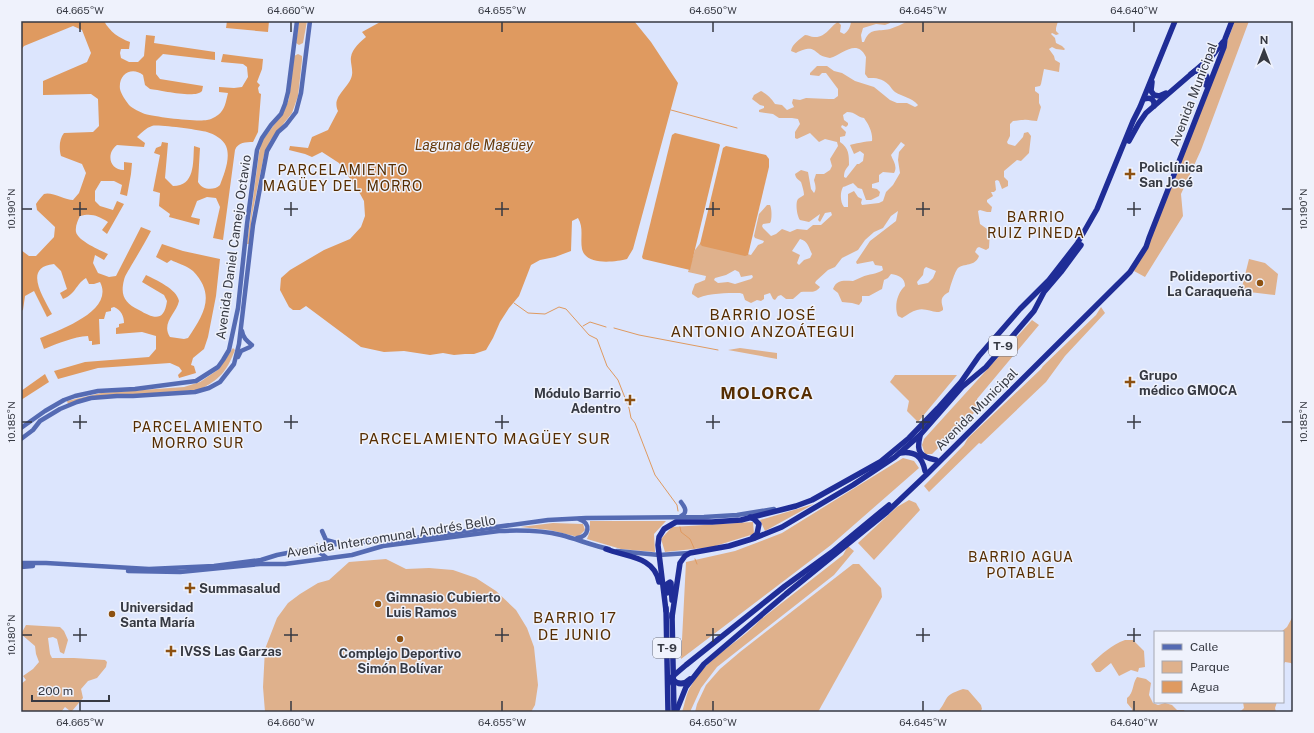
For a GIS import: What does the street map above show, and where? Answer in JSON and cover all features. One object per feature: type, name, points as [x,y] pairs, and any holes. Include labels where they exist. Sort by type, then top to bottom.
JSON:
[{"type":"highway","name":"Avenida Intercomunal Andrés Bello","points":[[835,487],[880,462],[919,429],[961,382],[975,361],[991,342],[1020,309],[1038,293],[1057,271],[1077,244],[1092,220],[1144,99],[1175,21]]},
{"type":"highway","name":"Avenida Municipal","points":[[675,712],[686,687],[695,674],[713,656],[904,496],[1127,276],[1142,254],[1224,47],[1232,21]]},
{"type":"highway","name":"Avenida Intercomunal Andrés Bello","points":[[690,553],[729,546],[782,527],[853,485],[899,453],[920,435],[962,387],[986,366],[1034,311],[1044,292],[1072,258],[1092,227],[1130,138],[1143,117],[1212,56],[1225,40]]},
{"type":"highway","name":"T-9","points":[[1158,62],[1151,86],[1152,93],[1159,96],[1170,88],[1176,87]]},
{"type":"highway","name":"Avenida Municipal","points":[[1168,187],[1207,83],[1207,77],[1204,72],[1195,71],[1191,74]]},
{"type":"highway","points":[[1144,99],[1152,99],[1154,101],[1154,106]]},
{"type":"highway","name":"Avenida Municipal","points":[[674,676],[776,592],[838,547],[885,508],[925,471],[1124,274],[1142,250],[1149,235]]},
{"type":"highway","points":[[920,435],[918,444],[920,453],[926,458],[936,460]]},
{"type":"highway","points":[[899,453],[908,452],[917,456],[923,461],[925,471]]},
{"type":"highway","points":[[666,611],[659,555],[659,537],[664,528],[676,522],[712,522],[751,518],[796,506],[812,500],[835,487]]},
{"type":"highway","points":[[689,517],[692,519],[751,518],[756,520],[759,524],[759,530],[757,534],[748,540]]},
{"type":"highway","points":[[606,549],[638,558],[648,563],[656,572],[664,596]]},
{"type":"highway","points":[[672,617],[680,563],[684,556],[690,553]]},
{"type":"highway","points":[[666,611],[667,586],[670,582],[672,585],[672,617]]},
{"type":"highway","name":"T-9","points":[[666,611],[668,712]]},
{"type":"highway","name":"T-9","points":[[672,617],[675,712]]},
{"type":"highway","name":"T-9","points":[[673,659],[676,666],[679,668],[686,665]]},
{"type":"highway","name":"T-9","points":[[667,665],[674,676],[682,682],[686,682],[695,674]]},
{"type":"highway","name":"T-9","points":[[668,684],[674,676]]},
{"type":"highway","points":[[674,676],[680,684],[686,682]]},
{"type":"main road","name":"Avenida Daniel Camejo Octavio","points":[[21,428],[45,411],[64,400],[75,396],[98,391],[135,389],[196,381],[218,368],[230,345],[238,308],[257,150],[262,138],[270,125],[281,114],[285,104],[288,92],[297,21]]},
{"type":"main road","name":"Avenida Daniel Camejo Octavio","points":[[21,439],[33,430],[40,421],[60,409],[77,402],[91,398],[194,392],[209,388],[220,382],[234,364],[241,326],[253,225],[267,151],[278,132],[286,125],[296,112],[301,93],[310,21]]},
{"type":"main road","points":[[234,364],[241,351],[251,346],[243,336],[241,326]]},
{"type":"main road","name":"Avenida Intercomunal Andrés Bello","points":[[21,563],[149,569],[214,566],[261,560],[284,553],[319,549],[343,544],[400,540],[548,520],[571,518],[675,518],[737,515],[772,510],[798,503],[835,487]]},
{"type":"main road","points":[[675,518],[683,516],[685,513],[684,506],[681,502]]},
{"type":"main road","points":[[571,518],[585,522],[588,530],[586,535],[581,538],[571,538]]},
{"type":"main road","name":"Avenida Intercomunal Andrés Bello","points":[[21,567],[49,566],[169,572],[197,571],[253,565],[285,564],[352,555],[383,546],[499,531],[518,530],[537,531],[571,538],[606,549],[659,555],[690,553]]},
{"type":"main road","points":[[322,531],[326,540],[343,544]]},
{"type":"main road","points":[[319,549],[322,556],[327,558]]},
{"type":"green space","points":[[299,21],[307,21],[303,43],[299,45],[296,43]]},
{"type":"green space","points":[[851,21],[890,21],[890,23],[885,25],[876,24],[863,28],[861,35],[862,42],[864,42],[866,37],[871,32],[890,29],[908,21],[1058,21],[1056,31],[1059,34],[1051,34],[1055,38],[1056,43],[1065,49],[1056,49],[1052,47],[1049,49],[1055,60],[1060,63],[1059,72],[1044,69],[1040,86],[1035,87],[1035,91],[1039,94],[1039,103],[1041,107],[1037,121],[1020,120],[1013,121],[1010,124],[1008,144],[1015,146],[1023,137],[1024,133],[1028,132],[1031,136],[1029,153],[1021,161],[1017,160],[1004,171],[1004,177],[1008,181],[1008,186],[1002,189],[999,181],[995,181],[996,190],[991,192],[993,196],[987,200],[992,207],[991,212],[978,211],[980,224],[990,231],[989,248],[986,250],[979,247],[977,248],[975,252],[979,256],[975,262],[960,266],[958,268],[949,292],[942,298],[943,310],[940,312],[921,309],[913,311],[902,318],[898,316],[896,308],[897,300],[900,292],[905,286],[905,283],[901,277],[894,274],[891,274],[884,280],[882,289],[869,296],[862,296],[862,301],[859,305],[842,302],[838,293],[833,289],[839,282],[853,281],[883,270],[882,266],[875,265],[873,261],[857,264],[856,262],[870,241],[896,221],[898,211],[891,216],[883,228],[874,232],[865,240],[858,250],[842,258],[835,267],[828,270],[816,281],[815,283],[820,287],[816,291],[801,292],[793,299],[786,299],[781,295],[775,300],[770,293],[764,295],[764,299],[761,301],[757,300],[751,303],[745,300],[743,294],[740,293],[713,294],[698,298],[692,294],[692,292],[695,284],[705,280],[706,276],[688,272],[695,250],[701,242],[751,255],[758,245],[764,241],[755,238],[754,236],[759,214],[767,205],[770,205],[771,207],[771,222],[763,224],[762,226],[771,236],[782,229],[790,232],[797,229],[807,230],[813,225],[821,225],[832,215],[831,212],[825,213],[820,222],[818,220],[820,214],[809,222],[800,220],[797,213],[797,203],[798,199],[804,195],[804,193],[801,182],[795,174],[801,170],[808,172],[811,189],[814,193],[816,188],[814,180],[816,174],[824,174],[830,170],[832,166],[830,159],[838,146],[837,142],[825,139],[819,142],[810,133],[797,139],[795,138],[795,132],[800,124],[798,119],[779,118],[773,114],[759,112],[759,110],[764,108],[764,106],[752,99],[754,95],[761,91],[769,96],[775,104],[782,105],[787,110],[794,107],[792,103],[793,99],[834,99],[838,96],[838,89],[826,73],[822,73],[819,76],[810,75],[810,73],[817,66],[827,66],[855,81],[874,87],[890,100],[897,103],[907,103],[915,107],[918,105],[910,99],[895,92],[884,81],[876,78],[868,78],[865,74],[866,57],[862,51],[858,49],[850,49],[830,58],[820,55],[812,49],[803,50],[796,53],[791,51],[795,44],[805,35],[814,37],[822,36],[838,22],[841,25],[840,32],[844,34],[850,27]],"holes":[[[850,112],[864,118],[868,123],[872,135],[872,141],[850,145],[854,154],[860,151],[864,154],[863,161],[857,164],[846,178],[844,175],[845,170],[849,165],[849,155],[847,149],[840,142],[840,137],[845,136],[846,132],[841,127],[842,125],[846,127],[848,123],[844,120],[843,115]],[[901,142],[905,145],[899,152],[898,160],[900,173],[893,185],[886,192],[883,201],[879,203],[862,205],[862,199],[858,197],[854,191],[848,194],[848,207],[844,207],[841,200],[842,189],[843,187],[853,183],[858,188],[862,189],[866,200],[871,200],[879,196],[880,192],[877,189],[872,188],[872,184],[879,182],[879,175],[883,172],[894,173],[895,166],[891,155]],[[800,239],[807,243],[812,254],[810,258],[804,260],[799,265],[797,263],[800,255],[792,251]],[[926,267],[936,271],[933,278],[928,283],[918,285],[917,282],[923,275]],[[735,270],[739,272],[741,277],[752,275],[753,277],[735,284],[728,282],[718,283],[714,280],[715,278],[726,275]]]},
{"type":"green space","points":[[1235,21],[1249,21],[1201,150],[1181,194],[1183,216],[1145,277],[1134,271],[1168,196]]},
{"type":"green space","points":[[298,54],[302,56],[302,60],[298,96],[292,113],[270,141],[264,155],[252,215],[249,244],[247,244],[259,153],[262,141],[283,113],[289,99],[294,56]]},
{"type":"green space","name":"Polideportivo La Caraqueña","points":[[1249,259],[1265,263],[1278,274],[1275,295],[1241,291]]},
{"type":"green space","points":[[1101,307],[1105,313],[1065,356],[1046,382],[981,444],[979,443],[929,492],[924,486],[964,445],[968,438],[1096,315]]},
{"type":"green space","points":[[1032,320],[1039,325],[977,399],[979,408],[932,454],[925,454],[922,445],[924,439]]},
{"type":"green space","points":[[233,348],[235,350],[232,358],[222,374],[217,379],[199,390],[95,397],[68,404],[67,401],[101,393],[184,387],[200,382],[219,369]]},
{"type":"green space","points":[[740,348],[777,353],[777,359],[728,350]]},
{"type":"green space","points":[[895,375],[957,375],[918,422],[907,411],[909,401],[890,382]]},
{"type":"green space","points":[[903,458],[914,461],[919,468],[831,545],[681,659],[686,562],[735,551],[782,533]]},
{"type":"green space","points":[[909,500],[916,503],[920,510],[874,560],[858,543],[897,507]]},
{"type":"green space","points":[[814,504],[765,531],[760,520]]},
{"type":"green space","points":[[590,521],[666,521],[654,534],[655,552],[621,549],[587,539],[590,531]]},
{"type":"green space","points":[[753,522],[754,534],[712,547],[665,552],[661,539],[672,527]]},
{"type":"green space","points":[[553,523],[583,524],[585,530],[578,537],[550,530],[520,527]]},
{"type":"green space","points":[[848,546],[854,551],[834,575],[717,667],[701,688],[690,712],[682,712],[689,689],[714,658],[843,555]]},
{"type":"green space","name":"Complejo Deportivo Simón Bolívar","points":[[386,559],[406,569],[429,568],[453,570],[476,578],[496,591],[516,610],[527,628],[534,647],[538,685],[535,705],[531,712],[265,712],[263,687],[265,649],[277,618],[288,603],[318,583],[329,580],[349,562]]},
{"type":"green space","points":[[853,564],[859,564],[881,588],[882,597],[818,712],[695,712],[706,685],[720,669]]},
{"type":"green space","points":[[1293,616],[1293,665],[1285,662],[1284,664],[1284,631],[1282,631],[1287,627]]},
{"type":"green space","points":[[26,625],[60,627],[64,631],[68,640],[64,654],[60,652],[57,639],[53,637],[48,638],[52,658],[105,660],[107,662],[106,667],[97,678],[88,681],[81,689],[83,698],[72,711],[65,707],[61,712],[21,712],[21,684],[26,680],[23,676],[33,669],[39,662],[35,646],[21,634]]},
{"type":"green space","points":[[1125,640],[1133,640],[1144,651],[1145,667],[1139,668],[1138,672],[1131,670],[1119,676],[1111,663],[1100,672],[1096,672],[1091,664],[1111,647]]},
{"type":"green space","points":[[1137,677],[1146,679],[1151,683],[1149,695],[1153,703],[1158,705],[1165,703],[1172,705],[1177,710],[1184,710],[1185,712],[1132,712],[1132,709],[1127,703],[1127,698],[1131,694]]},
{"type":"green space","points":[[963,689],[968,690],[981,705],[982,709],[980,712],[938,712],[949,695]]},
{"type":"green space","points":[[1243,703],[1277,703],[1275,708],[1276,712],[1240,712],[1244,708]]},
{"type":"water","points":[[21,21],[104,21],[115,34],[130,42],[129,49],[121,49],[120,53],[121,58],[129,62],[138,62],[144,56],[146,35],[155,36],[154,43],[215,52],[215,60],[163,54],[156,61],[156,74],[160,79],[203,86],[202,91],[198,93],[186,94],[150,89],[145,85],[143,75],[134,71],[127,73],[121,79],[120,89],[129,105],[145,114],[176,119],[208,120],[218,115],[225,105],[228,93],[219,92],[219,87],[242,87],[248,77],[247,67],[243,64],[221,62],[223,54],[263,59],[262,69],[257,82],[260,85],[258,88],[259,93],[261,94],[258,132],[253,142],[245,142],[240,144],[235,150],[223,240],[213,238],[220,207],[216,198],[207,197],[197,201],[191,217],[200,219],[199,225],[169,217],[170,214],[159,206],[160,193],[153,191],[160,155],[154,153],[156,148],[161,146],[162,142],[168,143],[165,178],[173,186],[180,185],[189,178],[193,166],[194,146],[200,148],[198,182],[202,187],[208,189],[215,188],[220,185],[228,156],[226,146],[223,141],[215,135],[203,131],[170,126],[152,126],[144,130],[137,137],[145,143],[144,147],[117,145],[111,152],[110,156],[112,164],[115,167],[124,170],[124,162],[132,163],[127,196],[120,194],[122,185],[114,181],[101,181],[95,191],[95,201],[100,206],[113,210],[117,201],[124,204],[107,234],[102,230],[108,222],[95,216],[80,216],[76,225],[76,232],[81,239],[108,254],[104,260],[95,255],[93,263],[98,273],[109,277],[116,276],[141,227],[151,231],[125,276],[123,295],[130,305],[149,315],[157,317],[161,316],[163,313],[166,308],[167,301],[164,295],[142,282],[146,275],[170,289],[179,301],[167,327],[170,337],[184,339],[188,338],[203,313],[206,296],[200,280],[193,271],[171,260],[167,263],[156,257],[162,244],[183,251],[220,259],[216,296],[208,337],[204,349],[193,358],[191,365],[194,366],[196,373],[179,378],[178,375],[182,371],[179,367],[170,363],[98,368],[58,379],[54,371],[85,362],[149,357],[156,349],[156,336],[142,332],[116,334],[116,328],[119,327],[119,324],[124,323],[124,320],[120,312],[114,307],[111,308],[111,311],[106,312],[104,319],[99,319],[100,344],[92,345],[92,341],[89,341],[88,336],[71,339],[44,349],[40,338],[83,318],[100,302],[103,292],[100,282],[89,284],[86,278],[71,295],[63,299],[60,293],[67,289],[61,271],[54,264],[44,266],[39,271],[37,277],[41,292],[52,314],[47,317],[34,291],[25,296],[23,310],[21,311],[21,250],[29,256],[36,256],[54,237],[55,227],[37,210],[36,204],[44,194],[47,193],[73,200],[79,193],[86,173],[82,164],[61,156],[61,138],[64,133],[93,132],[99,126],[98,99],[91,94],[43,95],[43,81],[87,62],[91,53],[82,30],[73,26],[24,46],[21,50]]},
{"type":"water","points":[[227,21],[269,21],[268,32],[226,28]]},
{"type":"water","name":"Laguna de Magüey","points":[[382,21],[634,21],[651,42],[678,83],[633,249],[627,259],[602,262],[589,258],[582,249],[580,222],[578,218],[572,221],[571,251],[555,257],[540,260],[531,265],[519,296],[500,322],[486,350],[474,354],[454,355],[443,353],[430,355],[404,351],[384,352],[361,347],[306,306],[300,310],[293,310],[289,307],[280,290],[281,278],[290,270],[324,250],[350,239],[361,227],[365,216],[364,201],[339,163],[322,152],[312,157],[289,150],[290,146],[308,148],[312,137],[328,130],[338,111],[336,106],[337,101],[352,75],[351,59],[353,51],[366,37],[362,32]]},
{"type":"water","points":[[675,133],[720,145],[690,270],[643,259],[642,257],[672,135]]},
{"type":"water","points":[[726,146],[766,155],[769,159],[769,167],[748,255],[745,256],[702,246],[700,244],[723,148]]},
{"type":"water","points":[[45,374],[49,382],[21,400],[21,391]]},
{"type":"waterway","points":[[671,110],[737,128]]},
{"type":"waterway","points":[[514,303],[528,313],[545,314],[559,307],[566,309],[589,335],[597,339],[607,366],[618,380],[629,408],[631,418],[635,423],[655,475],[677,505],[678,511]]},
{"type":"waterway","points":[[583,326],[590,322],[606,327]]},
{"type":"waterway","points":[[614,328],[639,335],[718,350]]},
{"type":"waterway","points":[[680,527],[681,532],[690,539],[694,548]]},
{"type":"waterway","points":[[695,559],[697,564]]},
{"type":"place","name":"Policlínica San José","points":[[1130,174]]},
{"type":"place","name":"Polideportivo La Caraqueña","points":[[1260,283]]},
{"type":"place","name":"Grupo médico GMOCA","points":[[1130,382]]},
{"type":"place","name":"Módulo Barrio Adentro","points":[[630,400]]},
{"type":"place","name":"Summasalud","points":[[190,588]]},
{"type":"place","name":"Gimnasio Cubierto Luis Ramos","points":[[378,604]]},
{"type":"place","name":"Universidad Santa María","points":[[112,614]]},
{"type":"place","name":"Complejo Deportivo Simón Bolívar","points":[[400,639]]},
{"type":"place","name":"IVSS Las Garzas","points":[[171,651]]},
{"type":"district","name":"PARCELAMIENTO MAGÜEY DEL MORRO","points":[[343,178]]},
{"type":"district","name":"BARRIO RUIZ PINEDA","points":[[1036,226]]},
{"type":"district","name":"BARRIO JOSÉ ANTONIO ANZOÁTEGUI","points":[[763,324]]},
{"type":"district","name":"MOLORCA","points":[[767,393]]},
{"type":"district","name":"PARCELAMIENTO MORRO SUR","points":[[198,436]]},
{"type":"district","name":"PARCELAMIENTO MAGÜEY SUR","points":[[485,439]]},
{"type":"district","name":"BARRIO AGUA POTABLE","points":[[1021,566]]},
{"type":"district","name":"BARRIO 17 DE JUNIO","points":[[575,626]]}]
